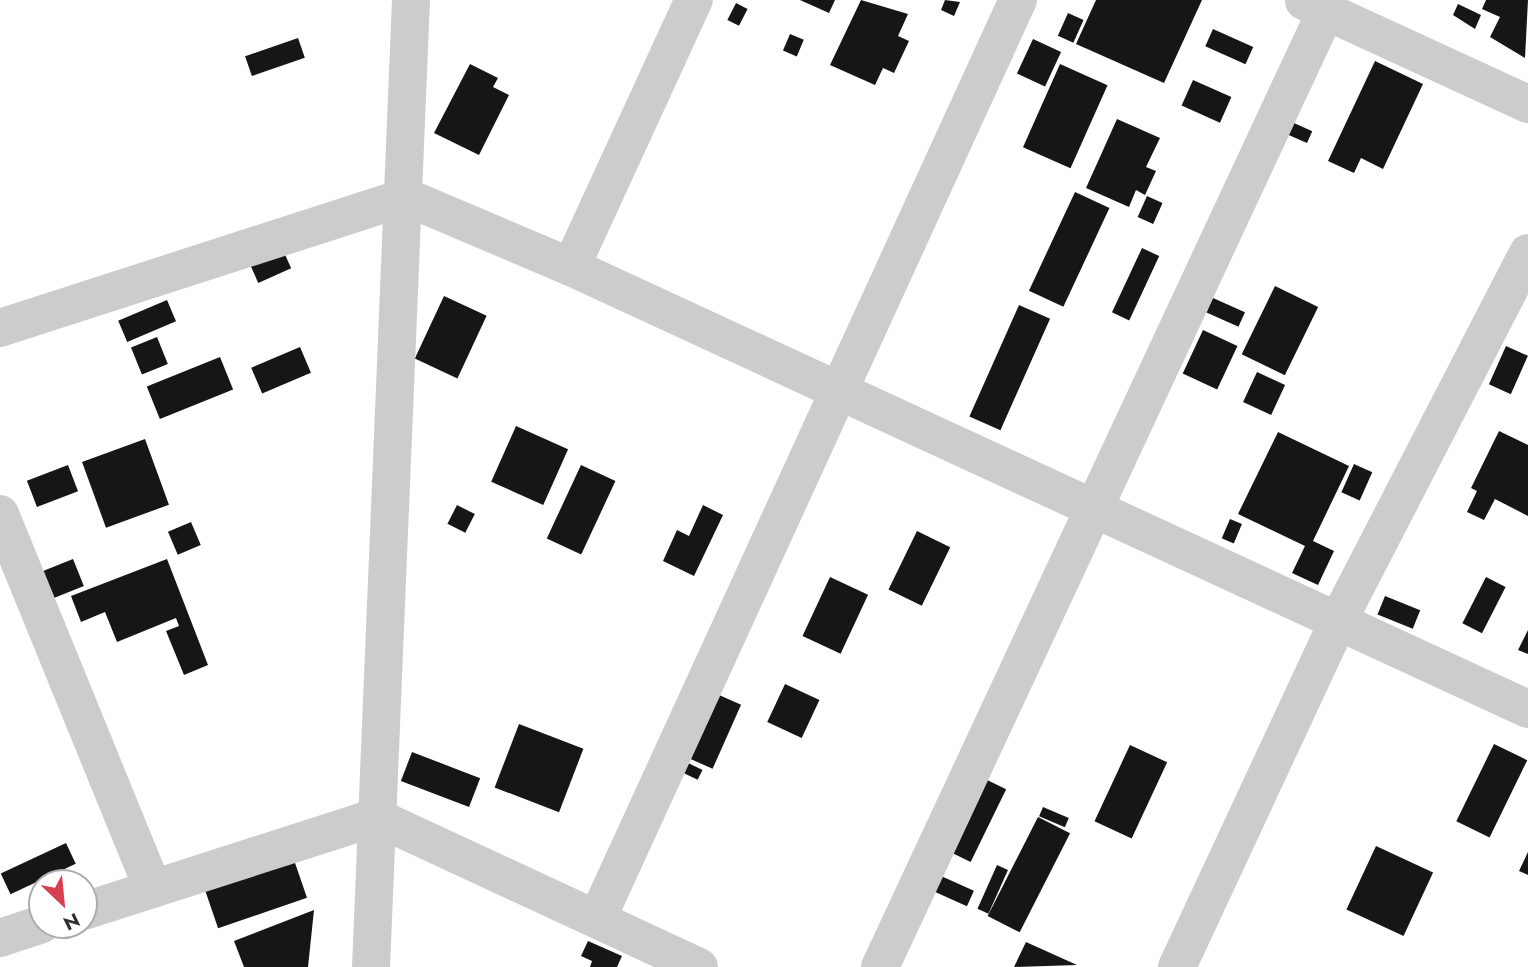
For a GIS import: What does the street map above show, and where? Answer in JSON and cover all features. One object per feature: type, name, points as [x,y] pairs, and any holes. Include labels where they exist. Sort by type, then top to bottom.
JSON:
[{"type":"street","points":[[371,967],[407,197],[411,0]]},
{"type":"street","points":[[571,267],[694,0]]},
{"type":"street","points":[[597,919],[1018,0]]},
{"type":"street","points":[[880,967],[1098,510],[1314,6],[1528,104]]},
{"type":"street","points":[[0,328],[407,197],[571,267],[1528,709]]},
{"type":"street","points":[[1177,967],[1338,621],[1528,253]]},
{"type":"street","points":[[0,514],[153,889]]},
{"type":"street","points":[[98,907],[376,817],[699,967]]},
{"type":"street","points":[[0,938],[28,929]]},
{"type":"building","points":[[800,0],[835,0],[829,13]]},
{"type":"building","points":[[861,0],[908,14],[898,36],[909,41],[894,73],[883,68],[875,85],[830,65]]},
{"type":"building","points":[[945,0],[960,2],[954,16],[941,10]]},
{"type":"building","points":[[1096,0],[1202,0],[1164,83],[1076,44]]},
{"type":"building","points":[[1486,0],[1528,0],[1525,58],[1490,37],[1500,17],[1482,9]]},
{"type":"building","points":[[736,3],[748,9],[739,26],[727,20]]},
{"type":"building","points":[[1458,4],[1481,15],[1475,29],[1453,15]]},
{"type":"building","points":[[1068,13],[1084,20],[1073,43],[1058,36]]},
{"type":"building","points":[[1213,29],[1253,47],[1245,64],[1205,46]]},
{"type":"building","points":[[790,34],[804,40],[797,56],[783,51]]},
{"type":"building","points":[[298,38],[305,58],[252,76],[245,56]]},
{"type":"building","points":[[1033,39],[1061,52],[1045,87],[1017,73]]},
{"type":"building","points":[[1375,61],[1423,84],[1383,169],[1361,158],[1354,173],[1328,161]]},
{"type":"building","points":[[470,64],[498,78],[493,87],[509,95],[479,155],[434,133]]},
{"type":"building","points":[[1060,64],[1108,85],[1070,168],[1023,147]]},
{"type":"building","points":[[1193,80],[1231,97],[1220,123],[1182,106]]},
{"type":"building","points":[[1117,119],[1160,138],[1146,167],[1156,171],[1145,195],[1136,190],[1129,207],[1086,188]]},
{"type":"building","points":[[1294,123],[1312,131],[1307,143],[1289,135]]},
{"type":"building","points":[[1075,192],[1109,208],[1063,307],[1029,291]]},
{"type":"building","points":[[1147,196],[1163,203],[1153,224],[1138,217]]},
{"type":"building","points":[[1142,248],[1159,256],[1129,320],[1112,312]]},
{"type":"building","points":[[283,250],[291,268],[258,283],[250,265]]},
{"type":"building","points":[[1275,286],[1318,307],[1285,375],[1242,354]]},
{"type":"building","points":[[444,296],[487,316],[457,378],[415,359]]},
{"type":"building","points":[[1213,298],[1245,312],[1238,327],[1206,313]]},
{"type":"building","points":[[167,300],[176,321],[127,342],[118,321]]},
{"type":"building","points":[[1019,305],[1050,319],[1000,430],[969,416]]},
{"type":"building","points":[[1203,330],[1237,346],[1217,390],[1183,374]]},
{"type":"building","points":[[157,337],[168,364],[142,374],[131,347]]},
{"type":"building","points":[[1506,346],[1528,356],[1511,394],[1489,384]]},
{"type":"building","points":[[300,347],[311,373],[262,393],[251,368]]},
{"type":"building","points":[[220,357],[233,389],[160,419],[147,387]]},
{"type":"building","points":[[1257,372],[1285,385],[1271,415],[1243,402]]},
{"type":"building","points":[[516,426],[568,449],[543,505],[491,482]]},
{"type":"building","points":[[1499,431],[1528,445],[1528,516],[1495,499],[1484,520],[1467,512],[1477,491],[1471,488]]},
{"type":"building","points":[[1278,432],[1349,466],[1313,541],[1334,551],[1318,585],[1292,573],[1305,546],[1238,514]]},
{"type":"building","points":[[145,439],[169,505],[106,528],[82,462]]},
{"type":"building","points":[[1354,464],[1372,472],[1360,500],[1341,492]]},
{"type":"building","points":[[68,465],[78,491],[37,507],[27,481]]},
{"type":"building","points":[[581,465],[615,481],[581,554],[547,538]]},
{"type":"building","points":[[457,505],[475,514],[465,533],[447,524]]},
{"type":"building","points":[[703,505],[723,515],[694,576],[663,561],[677,530],[689,536]]},
{"type":"building","points":[[1230,519],[1242,524],[1234,543],[1222,538]]},
{"type":"building","points":[[191,522],[201,545],[178,555],[168,532]]},
{"type":"building","points":[[917,531],[950,547],[922,606],[889,589]]},
{"type":"building","points":[[73,559],[84,586],[48,600],[37,574]]},
{"type":"building","points":[[167,559],[208,665],[184,675],[166,631],[179,626],[176,618],[117,642],[105,612],[81,622],[71,596]]},
{"type":"building","points":[[830,577],[868,595],[841,654],[803,636]]},
{"type":"building","points":[[1486,577],[1506,587],[1482,633],[1462,623]]},
{"type":"building","points":[[1385,596],[1420,610],[1413,629],[1378,615]]},
{"type":"building","points":[[1528,630],[1528,654],[1518,650]]},
{"type":"building","points":[[785,684],[819,700],[802,738],[767,722]]},
{"type":"building","points":[[710,691],[741,705],[713,769],[682,755]]},
{"type":"building","points":[[519,724],[583,749],[559,812],[495,787]]},
{"type":"building","points":[[1494,744],[1527,760],[1490,838],[1456,821]]},
{"type":"building","points":[[1130,745],[1167,762],[1132,838],[1095,821]]},
{"type":"building","points":[[412,752],[480,778],[469,807],[401,781]]},
{"type":"building","points":[[680,759],[702,770],[698,780],[675,769]]},
{"type":"building","points":[[981,777],[1006,789],[971,862],[945,850]]},
{"type":"building","points":[[1043,807],[1069,818],[1065,827],[1039,816]]},
{"type":"building","points":[[1038,817],[1070,833],[1020,932],[988,916]]},
{"type":"building","points":[[66,843],[76,864],[65,869],[28,869],[28,886],[10,894],[1,873]]},
{"type":"building","points":[[1376,846],[1433,873],[1404,936],[1346,909]]},
{"type":"building","points":[[1528,852],[1528,875],[1519,871]]},
{"type":"building","points":[[293,857],[307,898],[218,928],[204,888]]},
{"type":"building","points":[[997,865],[1008,870],[988,914],[977,909]]},
{"type":"building","points":[[941,876],[974,891],[967,906],[934,892]]},
{"type":"building","points":[[314,910],[308,967],[244,967],[234,941]]},
{"type":"building","points":[[588,941],[622,956],[617,967],[590,967],[592,961],[581,956]]},
{"type":"building","points":[[1026,942],[1077,965],[1014,967]]}]
